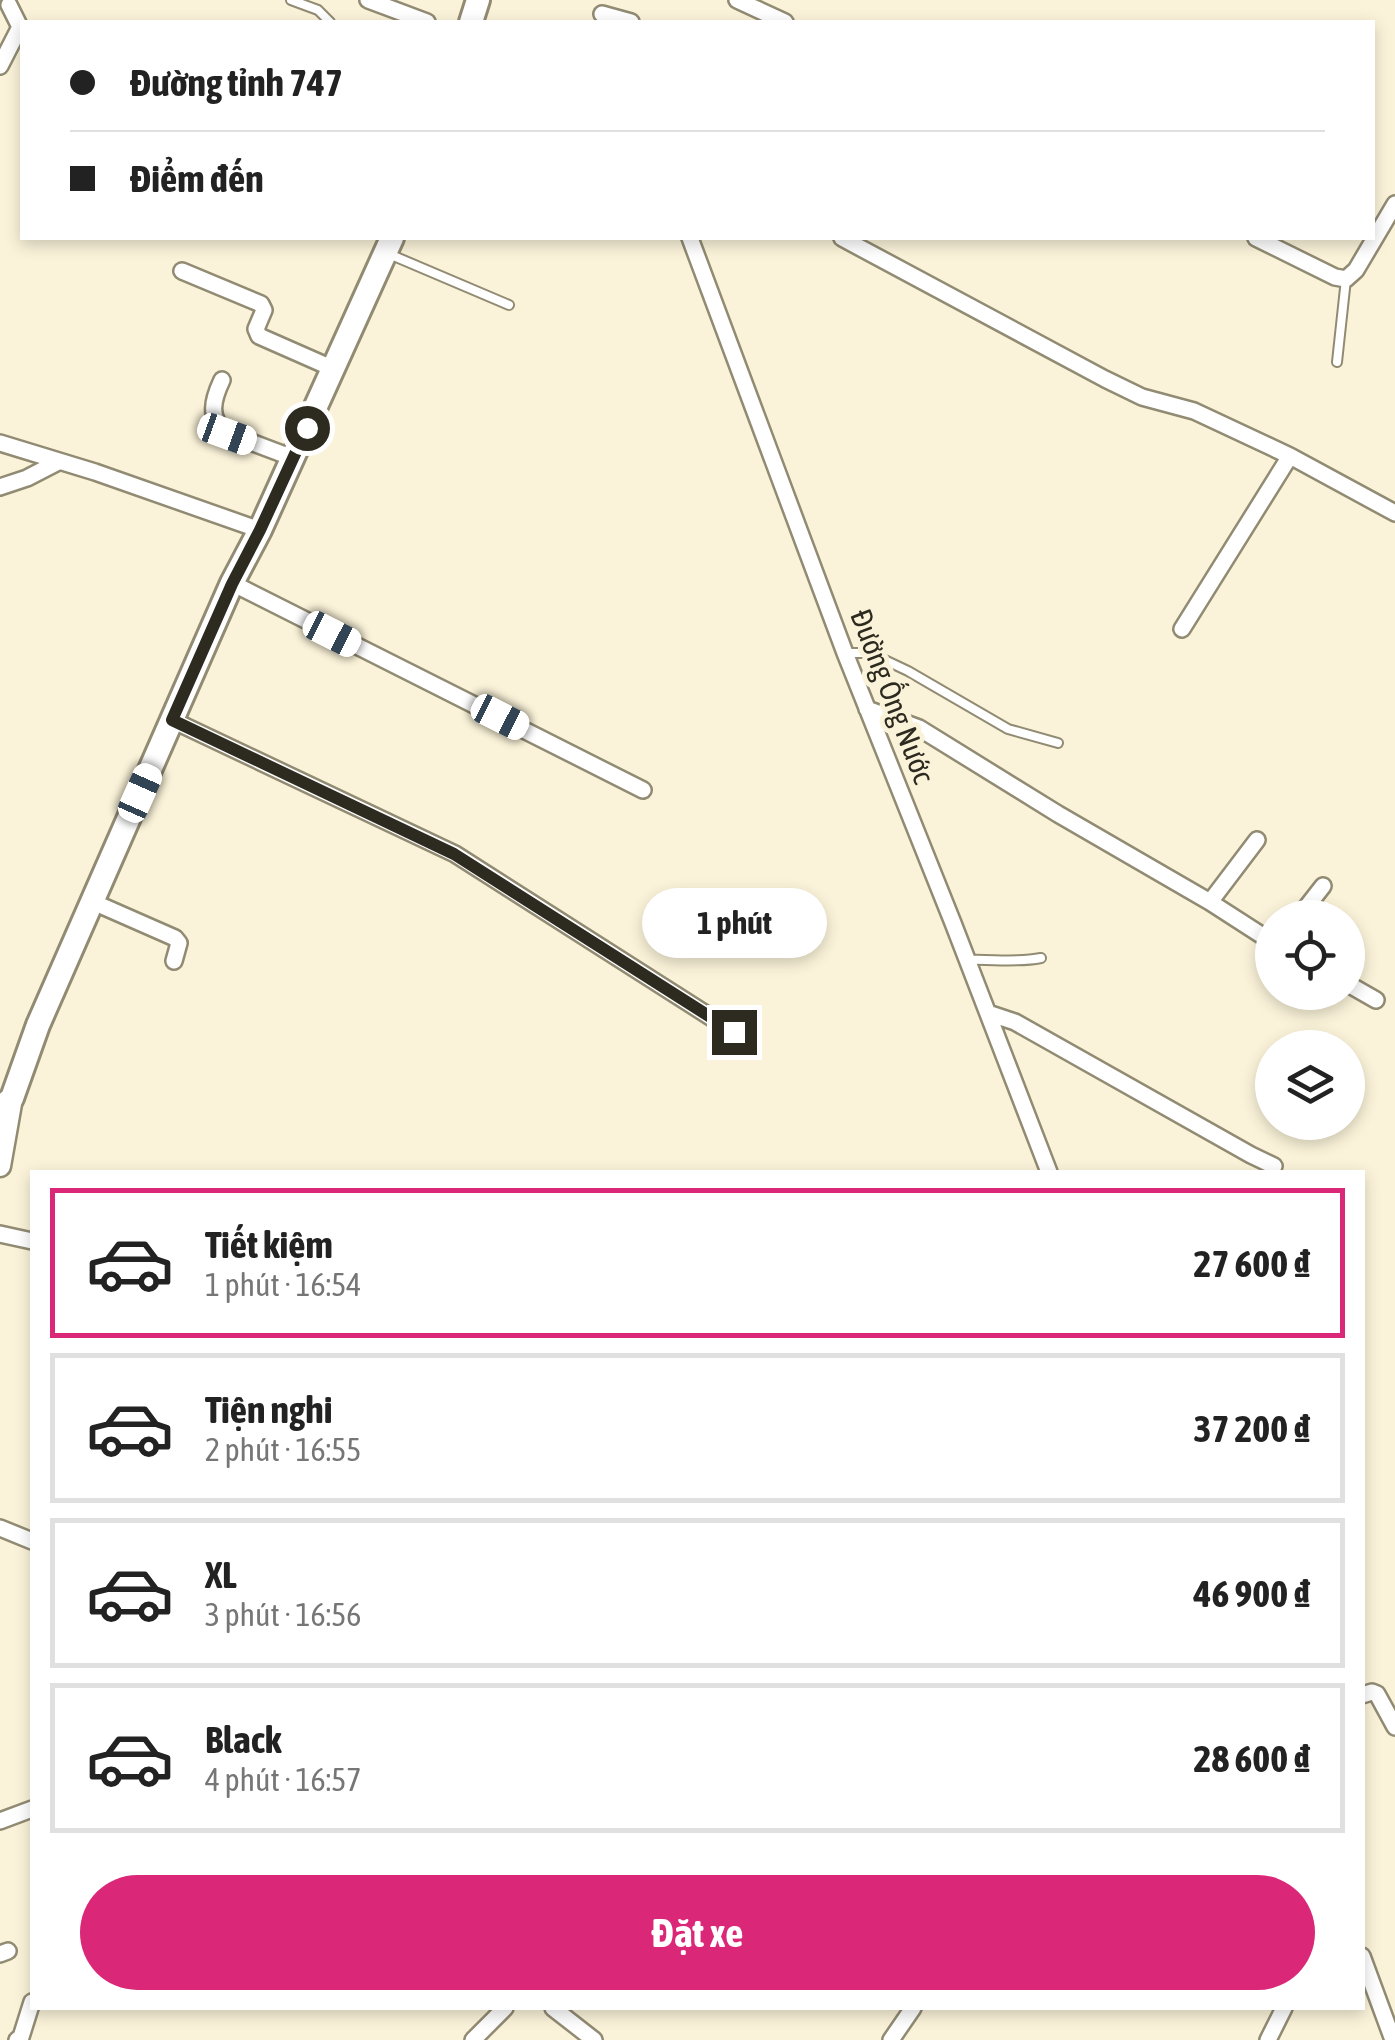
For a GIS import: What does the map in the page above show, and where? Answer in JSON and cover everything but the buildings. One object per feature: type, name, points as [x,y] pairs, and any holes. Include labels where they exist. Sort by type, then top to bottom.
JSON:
[{"type":"main road","points":[[0,1166],[6,1103],[38,1025],[232,584],[388,245]]},
{"type":"street","points":[[368,0],[421,20]]},
{"type":"street","points":[[737,0],[781,20]]},
{"type":"street","points":[[0,66],[20,27],[9,6]]},
{"type":"street","points":[[601,12],[626,20]]},
{"type":"street","points":[[1375,238],[1395,204]]},
{"type":"street","name":"Đường Ống Nước","points":[[691,240],[845,652],[1049,1170]]},
{"type":"street","points":[[846,240],[1105,379],[1142,397],[1194,411],[1290,456],[1395,513]]},
{"type":"street","points":[[1260,240],[1334,277],[1346,279],[1374,240]]},
{"type":"street","points":[[182,271],[262,304],[264,310],[256,329],[259,336],[334,369]]},
{"type":"street","points":[[222,380],[213,411],[220,429],[293,458]]},
{"type":"street","points":[[0,443],[260,530]]},
{"type":"street","points":[[1182,630],[1290,456]]},
{"type":"street","points":[[0,487],[58,462]]},
{"type":"street","points":[[232,584],[643,790]]},
{"type":"street","points":[[868,709],[919,728],[1255,931]]},
{"type":"street","points":[[172,720],[454,854],[734,1032]]},
{"type":"street","points":[[1210,902],[1256,840]]},
{"type":"street","points":[[1312,900],[1323,886]]},
{"type":"street","points":[[93,902],[175,938],[179,952],[174,961]]},
{"type":"street","points":[[1365,994],[1376,1000]]},
{"type":"street","points":[[988,1012],[1015,1022],[1274,1166]]},
{"type":"street","points":[[0,1234],[30,1241]]},
{"type":"street","points":[[0,1528],[30,1540]]},
{"type":"street","points":[[1365,1694],[1377,1694],[1395,1727]]},
{"type":"street","points":[[0,1821],[30,1810]]},
{"type":"street","points":[[1365,1964],[1393,2040]]},
{"type":"street","points":[[18,2040],[30,2008]]},
{"type":"street","points":[[473,2040],[502,2010]]},
{"type":"street","points":[[555,2010],[594,2040]]},
{"type":"street","points":[[890,2040],[912,2010]]},
{"type":"street","points":[[1268,2040],[1283,2010]]},
{"type":"street","points":[[562,2040],[574,2025]]},
{"type":"lane","points":[[290,0],[318,10],[328,20]]},
{"type":"lane","points":[[388,245],[509,305]]},
{"type":"lane","points":[[1337,362],[1346,279]]},
{"type":"lane","points":[[845,652],[870,653],[1008,729],[1058,744]]},
{"type":"lane","points":[[968,960],[1019,962],[1041,958]]},
{"type":"route","points":[[307,428],[172,720],[454,854],[734,1032]]}]
